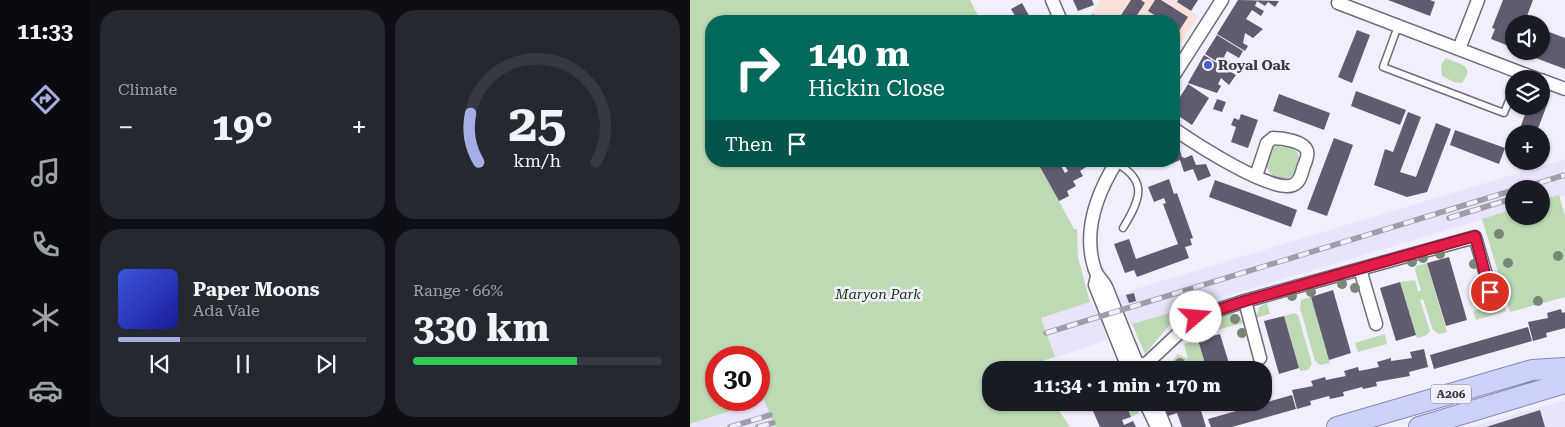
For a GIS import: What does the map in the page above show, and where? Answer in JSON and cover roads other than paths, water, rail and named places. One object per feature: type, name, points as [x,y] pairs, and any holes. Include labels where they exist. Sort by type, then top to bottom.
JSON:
[{"type":"main road","name":"A206","points":[[1337,427],[1532,370],[1565,368]]},
{"type":"main road","name":"A206","points":[[1426,426],[1565,383]]},
{"type":"street","points":[[1052,0],[1058,15]]},
{"type":"street","points":[[1180,66],[1222,0]]},
{"type":"street","points":[[1459,49],[1478,0]]},
{"type":"street","points":[[1338,3],[1459,49],[1507,70]]},
{"type":"street","points":[[1550,83],[1565,89]]},
{"type":"street","points":[[1180,133],[1236,169],[1256,176],[1283,185],[1292,186],[1299,180],[1307,150],[1303,145],[1282,138],[1273,138],[1267,143],[1256,176]]},
{"type":"street","points":[[1114,167],[1097,200],[1091,226],[1091,252],[1097,276],[1105,284],[1131,361]]},
{"type":"street","points":[[1149,361],[1196,317],[1245,301],[1475,236],[1490,292]]},
{"type":"street","points":[[1360,269],[1376,324]]},
{"type":"street","points":[[1245,301],[1260,358]]},
{"type":"street","points":[[1149,411],[1156,427]]},
{"type":"street","points":[[1159,411],[1165,427]]},
{"type":"lane","points":[[1398,26],[1383,67],[1504,113],[1505,110]]},
{"type":"lane","points":[[1123,228],[1132,213],[1138,197],[1138,182],[1131,171],[1125,167]]},
{"type":"railway","points":[[1549,180],[1565,175]]},
{"type":"railway","points":[[1046,333],[1505,193]]},
{"type":"railway","points":[[1449,218],[1505,201]]},
{"type":"railway","points":[[730,427],[770,415]]},
{"type":"railway","points":[[758,427],[773,423]]},
{"type":"place","name":"Royal Oak","points":[[1208,65]]},
{"type":"park label","name":"Maryon Park","points":[[878,294]]}]
